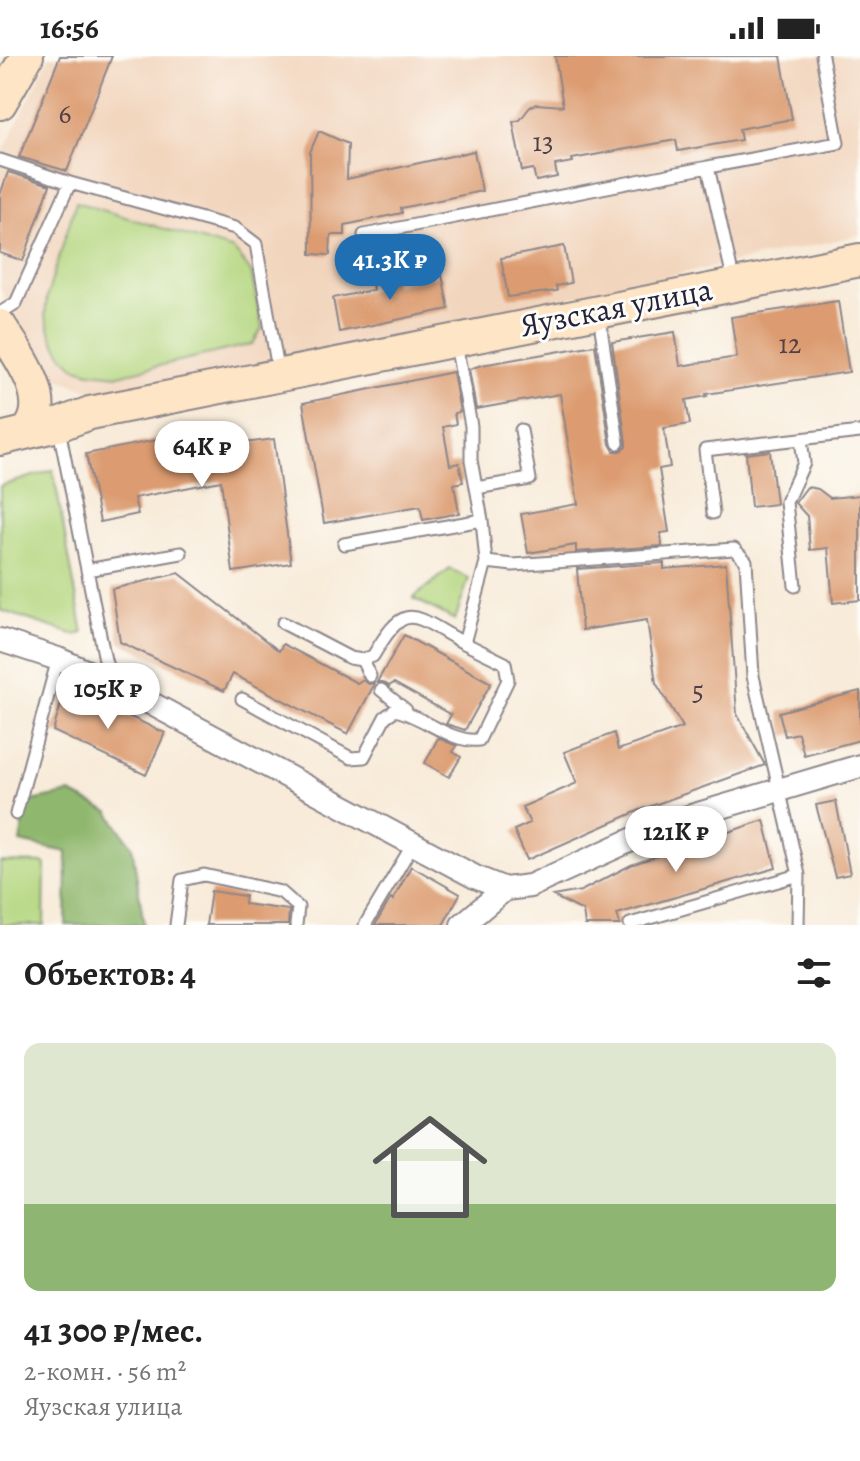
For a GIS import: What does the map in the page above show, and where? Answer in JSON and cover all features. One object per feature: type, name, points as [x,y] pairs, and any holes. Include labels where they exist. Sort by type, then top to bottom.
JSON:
[{"type":"main road","points":[[0,82],[24,56]]},
{"type":"main road","points":[[0,103],[24,56]]},
{"type":"main road","name":"Яузская улица","points":[[28,432],[90,413],[860,260]]},
{"type":"main road","points":[[0,326],[37,393],[35,421],[28,432]]},
{"type":"main road","name":"Яузская улица","points":[[37,393],[55,408],[90,413]]},
{"type":"street","points":[[0,640],[58,659],[113,683],[501,893]]},
{"type":"street","points":[[462,925],[501,893],[530,886],[671,822],[860,766]]},
{"type":"lane","points":[[364,235],[838,143],[822,56]]},
{"type":"lane","points":[[0,160],[70,183],[235,228],[256,244],[279,375]]},
{"type":"lane","points":[[708,167],[734,284]]},
{"type":"lane","points":[[0,313],[16,303],[70,183]]},
{"type":"lane","points":[[598,311],[618,443]]},
{"type":"lane","points":[[455,340],[471,426],[471,460],[486,562],[464,643]]},
{"type":"lane","points":[[476,488],[530,479],[521,430]]},
{"type":"lane","points":[[28,432],[87,570],[105,660],[113,683]]},
{"type":"lane","points":[[713,513],[705,450],[860,432]]},
{"type":"lane","points":[[795,586],[786,502],[804,463],[801,439]]},
{"type":"lane","points":[[344,544],[482,520]]},
{"type":"lane","points":[[486,562],[513,565],[734,549],[746,561],[753,676],[799,875],[798,925]]},
{"type":"lane","points":[[87,570],[181,553]]},
{"type":"lane","points":[[283,623],[350,658],[362,660],[373,656],[391,625],[404,616],[415,617],[505,663],[508,680],[479,740],[465,741],[409,713],[381,690]]},
{"type":"lane","points":[[16,814],[58,659]]},
{"type":"lane","points":[[362,660],[370,676]]},
{"type":"lane","points":[[242,699],[351,758],[364,757],[385,717],[395,710],[409,713]]},
{"type":"lane","points":[[365,925],[413,844]]},
{"type":"lane","points":[[176,925],[182,880],[204,875],[281,892],[298,907],[296,925]]},
{"type":"lane","points":[[630,924],[799,875]]},
{"type":"lane","points":[[484,925],[501,893]]},
{"type":"shaded area","points":[[50,56],[860,56],[860,235],[277,361],[119,392],[91,391],[48,371],[0,289],[0,158]]},
{"type":"green space","points":[[76,202],[234,250],[251,272],[262,328],[253,344],[119,375],[77,368],[65,358],[53,340],[45,316],[47,296]]},
{"type":"green space","points":[[53,470],[83,633],[75,635],[0,610],[0,486]]},
{"type":"green space","points":[[450,569],[469,578],[455,620],[413,598]]},
{"type":"green space","points":[[70,793],[109,812],[132,846],[144,925],[66,925],[67,852],[20,842],[27,802]]},
{"type":"green space","points":[[0,862],[45,863],[44,925],[0,925]]},
{"type":"building","points":[[60,56],[112,56],[67,171],[19,157]]},
{"type":"building","points":[[555,56],[781,56],[792,119],[739,129],[741,140],[678,151],[676,140],[572,159],[573,162],[555,165],[557,177],[536,181],[533,169],[522,171],[513,122],[520,120],[536,104],[563,106]]},
{"type":"building","points":[[319,131],[348,144],[347,179],[474,151],[482,191],[401,208],[402,213],[345,225],[345,235],[331,235],[330,255],[311,254],[310,152]]},
{"type":"building","points":[[8,172],[50,185],[23,261],[0,253],[0,195]]},
{"type":"building","points":[[564,246],[571,283],[556,286],[557,291],[508,297],[501,258]]},
{"type":"building","points":[[392,274],[394,285],[442,275],[449,309],[339,332],[333,298],[373,290],[371,278]]},
{"type":"building","points":[[838,301],[849,372],[706,394],[686,400],[690,424],[664,428],[670,467],[659,469],[669,532],[661,533],[662,546],[576,552],[576,545],[528,553],[521,514],[578,504],[560,394],[476,409],[469,369],[595,345],[610,444],[614,451],[620,451],[626,447],[626,442],[612,342],[675,332],[680,366],[737,357],[731,317]]},
{"type":"building","points":[[453,372],[460,412],[454,413],[456,424],[443,427],[450,465],[459,463],[463,482],[454,484],[459,513],[423,520],[420,506],[324,523],[303,403]]},
{"type":"building","points":[[197,432],[200,449],[274,439],[291,563],[233,572],[221,481],[134,498],[138,514],[100,522],[86,454]]},
{"type":"building","points":[[770,451],[776,504],[751,507],[746,454]]},
{"type":"building","points":[[807,487],[818,489],[830,498],[860,495],[860,600],[833,603],[828,548],[810,550],[807,516],[795,503]]},
{"type":"building","points":[[664,563],[664,569],[726,564],[737,714],[765,765],[640,810],[527,860],[514,830],[530,823],[522,807],[577,783],[564,752],[614,733],[618,750],[683,727],[656,683],[647,620],[582,630],[577,569]]},
{"type":"building","points":[[179,573],[279,651],[283,644],[357,683],[362,680],[375,683],[348,734],[233,674],[224,691],[120,642],[112,589]]},
{"type":"building","points":[[404,635],[491,683],[465,730],[446,724],[451,715],[394,683],[389,686],[377,682]]},
{"type":"building","points":[[66,687],[165,733],[146,775],[53,731]]},
{"type":"building","points":[[860,691],[860,740],[804,755],[798,733],[785,736],[779,712]]},
{"type":"building","points":[[438,738],[457,746],[453,752],[461,757],[449,777],[425,763]]},
{"type":"building","points":[[836,801],[850,874],[835,877],[816,805]]},
{"type":"building","points":[[764,820],[776,868],[617,914],[620,925],[585,925],[583,911],[553,896],[581,891],[631,865]]},
{"type":"building","points":[[411,866],[460,894],[443,925],[375,925],[391,898],[393,900]]},
{"type":"building","points":[[211,891],[245,896],[244,904],[289,910],[288,925],[206,925]]}]
